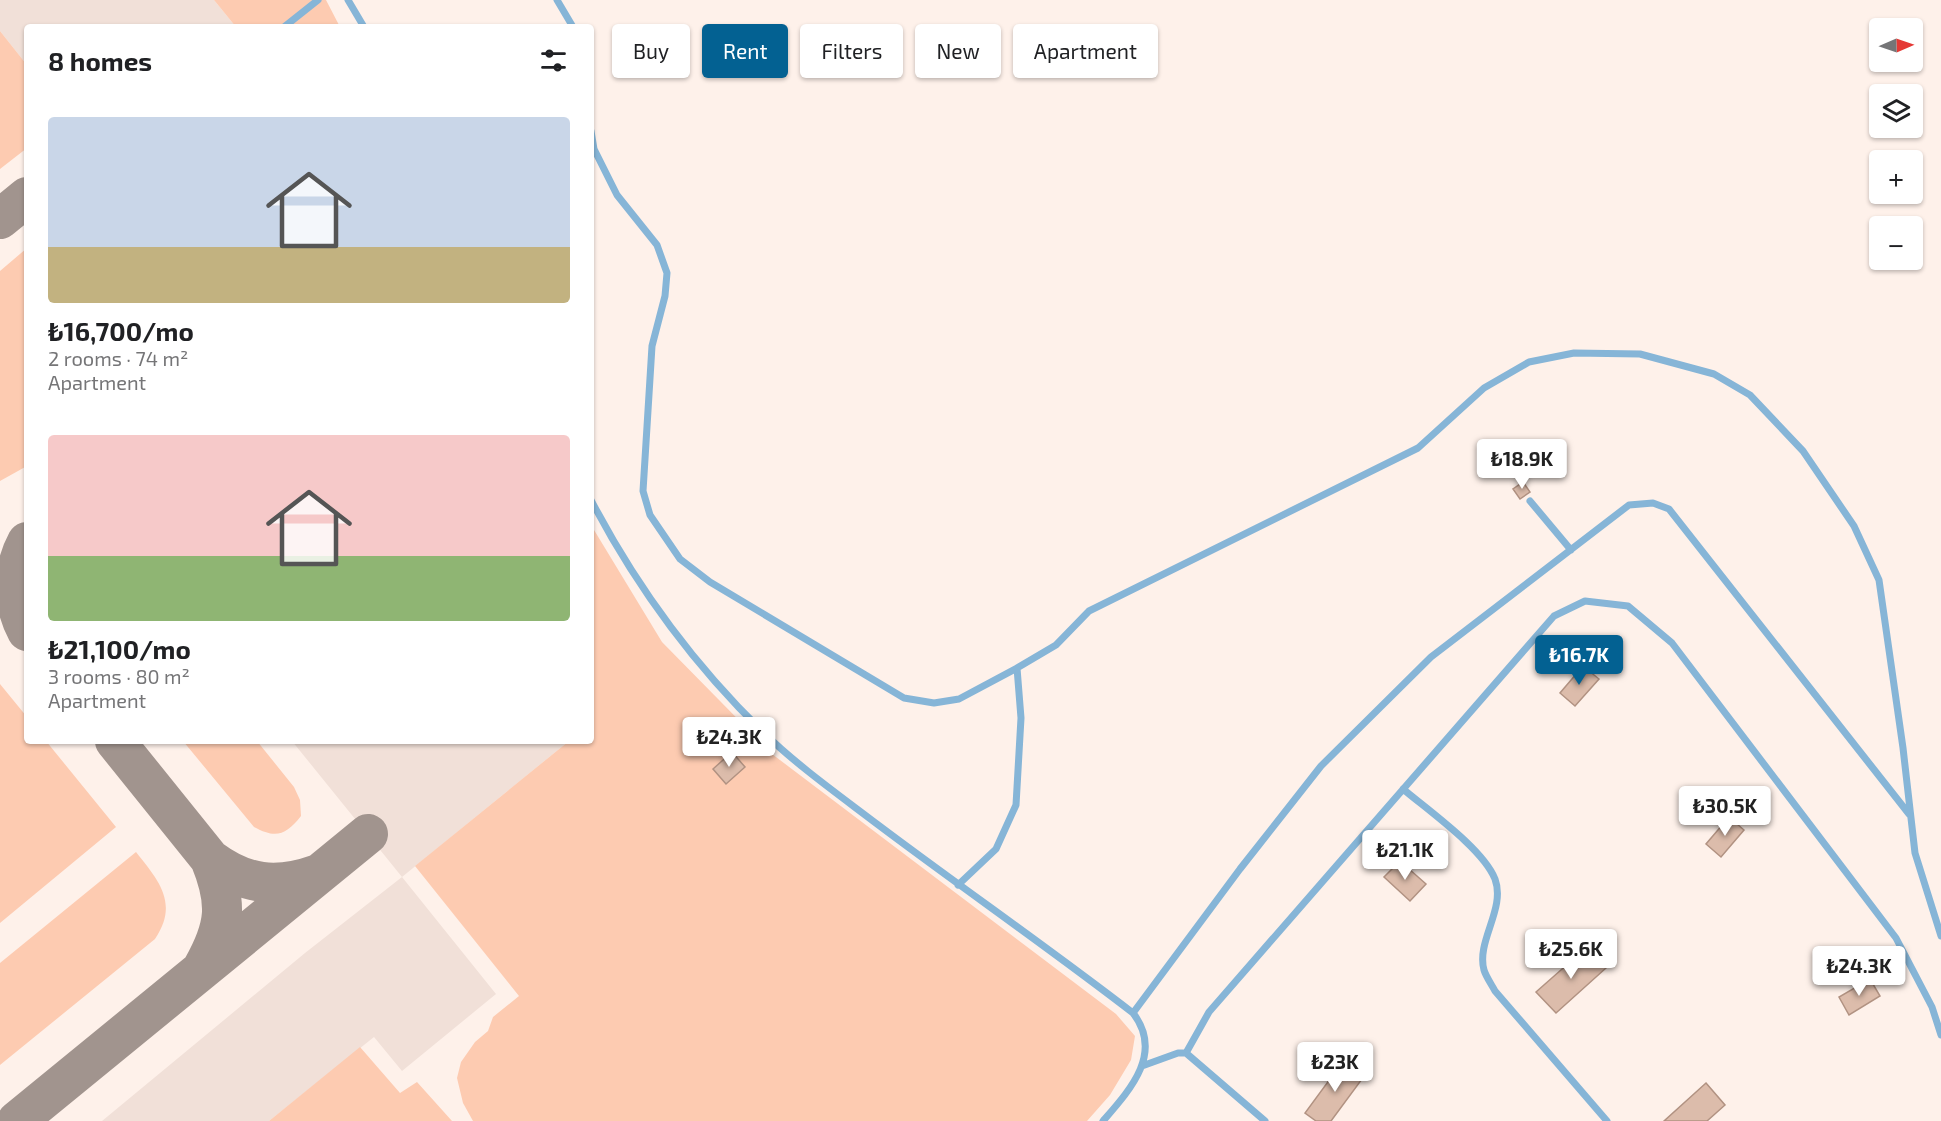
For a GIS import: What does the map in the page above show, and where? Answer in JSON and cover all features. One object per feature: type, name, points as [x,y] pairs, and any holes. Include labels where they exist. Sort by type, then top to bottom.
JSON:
[{"type":"lane","points":[[288,24],[318,0]]},
{"type":"lane","points":[[348,0],[362,24]]},
{"type":"lane","points":[[557,0],[571,24]]},
{"type":"lane","points":[[594,149],[617,195],[657,245],[667,273],[665,296],[652,346],[644,491],[650,515],[680,559],[710,582],[904,698],[934,703],[959,699],[1017,668],[1056,645],[1089,611],[1418,448],[1484,388],[1529,362],[1574,353],[1640,354],[1714,374],[1749,394],[1803,450],[1854,526],[1879,580],[1915,853],[1941,936]]},
{"type":"lane","points":[[1530,501],[1571,550]]},
{"type":"lane","points":[[1133,1013],[1240,868],[1321,765],[1431,657],[1629,505],[1653,502],[1669,509],[1911,816]]},
{"type":"lane","points":[[594,506],[660,615],[765,734],[818,779],[1133,1013],[1141,1023],[1147,1041],[1142,1066],[1127,1094],[1103,1121]]},
{"type":"lane","points":[[1186,1053],[1209,1012],[1554,616],[1585,601],[1628,606],[1672,643],[1896,938],[1932,1007],[1941,1035]]},
{"type":"lane","points":[[958,885],[996,849],[1016,805],[1022,718],[1017,668]]},
{"type":"lane","points":[[1403,789],[1483,857],[1496,881],[1496,908],[1484,948],[1484,970],[1495,991],[1607,1121]]},
{"type":"lane","points":[[1142,1066],[1178,1053],[1186,1053],[1265,1121]]},
{"type":"shaded area","points":[[0,0],[214,0],[234,24],[24,24],[24,61],[0,31]]},
{"type":"shaded area","points":[[214,0],[326,0],[338,24],[234,24]]},
{"type":"shaded area","points":[[0,31],[24,61],[24,150],[0,169]]},
{"type":"shaded area","points":[[24,251],[24,468],[0,481],[0,271]]},
{"type":"shaded area","points":[[594,530],[662,642],[772,754],[1116,1014],[1135,1036],[1131,1060],[1110,1095],[1087,1121],[473,1121],[463,1103],[457,1078],[461,1062],[475,1042],[488,1031],[493,1017],[519,996],[415,866],[565,744],[594,744]]},
{"type":"shaded area","points":[[0,684],[24,713],[24,744],[48,744],[116,827],[0,923]]},
{"type":"shaded area","points":[[185,744],[259,744],[294,787],[300,800],[301,816],[280,833],[269,833],[254,827]]},
{"type":"shaded area","points":[[294,744],[565,744],[402,877]]},
{"type":"shaded area","points":[[136,852],[158,883],[166,903],[162,926],[155,939],[0,1065],[0,963]]},
{"type":"shaded area","points":[[402,877],[496,994],[402,1071],[374,1037],[269,1121],[102,1121],[305,953]]},
{"type":"shaded area","points":[[360,1047],[400,1093],[417,1082],[452,1121],[269,1121]]},
{"type":"building","points":[[1523,482],[1530,492],[1520,499],[1513,489]]},
{"type":"building","points":[[1583,666],[1599,679],[1575,706],[1560,693]]},
{"type":"building","points":[[732,752],[745,767],[726,784],[713,769]]},
{"type":"building","points":[[1729,817],[1744,830],[1721,857],[1706,844]]},
{"type":"building","points":[[1400,861],[1426,884],[1410,901],[1384,877]]},
{"type":"building","points":[[1587,947],[1606,968],[1556,1013],[1536,992]]},
{"type":"building","points":[[1870,979],[1880,996],[1849,1015],[1839,997]]},
{"type":"building","points":[[1344,1060],[1365,1075],[1331,1121],[1316,1121],[1305,1113]]},
{"type":"building","points":[[1706,1083],[1725,1105],[1707,1121],[1664,1121]]},
{"type":"taxiway","points":[[0,219],[24,199]]},
{"type":"taxiway","points":[[24,549],[16,575],[16,598],[24,624]]},
{"type":"taxiway","points":[[117,744],[210,859],[223,868],[248,879],[275,883],[303,879],[318,874]]},
{"type":"taxiway","points":[[17,1121],[368,834]]},
{"type":"taxiway","points":[[203,967],[216,939],[222,914],[220,889],[210,859]]}]
